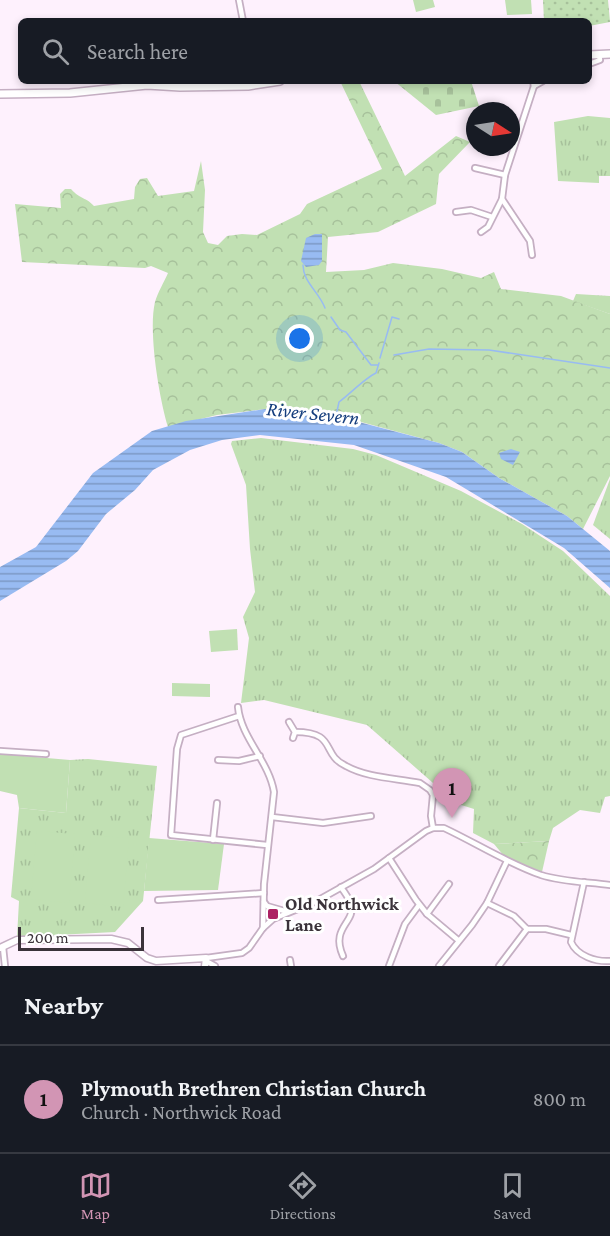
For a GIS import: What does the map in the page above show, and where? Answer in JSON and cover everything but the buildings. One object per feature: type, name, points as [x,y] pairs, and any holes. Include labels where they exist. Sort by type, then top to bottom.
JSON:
[{"type":"main road","points":[[592,55],[610,54]]},
{"type":"main road","points":[[0,94],[70,93],[147,85],[180,87],[235,84]]},
{"type":"street","points":[[239,0],[242,18]]},
{"type":"street","points":[[592,63],[600,60],[599,55]]},
{"type":"street","points":[[481,232],[488,227],[502,199],[505,175],[533,84]]},
{"type":"street","points":[[475,168],[505,175]]},
{"type":"street","points":[[502,199],[530,241],[532,255]]},
{"type":"street","points":[[456,212],[471,210],[492,217]]},
{"type":"street","points":[[238,707],[243,727],[272,781],[274,792],[267,845],[263,928]]},
{"type":"street","points":[[239,716],[181,735],[177,749],[171,835],[267,845]]},
{"type":"street","points":[[289,722],[295,732],[293,738]]},
{"type":"street","points":[[295,732],[306,732],[321,737],[338,761],[346,767],[426,786],[433,795],[431,816],[433,828]]},
{"type":"street","points":[[0,751],[46,754]]},
{"type":"street","points":[[218,760],[239,761],[260,756]]},
{"type":"street","points":[[213,840],[217,804]]},
{"type":"street","points":[[272,817],[323,823],[371,816]]},
{"type":"street","points":[[5,966],[2,948],[17,940],[111,939],[128,943],[147,958],[156,961],[206,962],[242,953],[249,948],[263,928],[273,919],[315,902],[389,858],[433,828],[447,829],[507,861],[551,878],[610,885]]},
{"type":"street","points":[[389,858],[419,905],[458,940]]},
{"type":"street","points":[[438,966],[487,903],[507,861]]},
{"type":"street","points":[[584,882],[571,942],[578,952],[599,962],[610,961]]},
{"type":"street","points":[[427,914],[448,884]]},
{"type":"street","points":[[341,886],[351,903],[351,910],[338,938],[343,956]]},
{"type":"street","points":[[158,900],[264,893]]},
{"type":"street","points":[[263,902],[267,906],[288,912]]},
{"type":"street","points":[[487,903],[514,916],[526,929],[546,929],[571,935]]},
{"type":"street","points":[[389,966],[405,924],[419,905]]},
{"type":"street","points":[[499,966],[526,929]]},
{"type":"street","points":[[206,962],[214,966]]},
{"type":"green space","points":[[413,0],[433,0],[435,7],[416,12]]},
{"type":"green space","points":[[505,0],[531,0],[532,14],[507,15]]},
{"type":"green space","points":[[543,0],[608,0],[610,22],[592,25],[592,18],[544,18]]},
{"type":"green space","points":[[341,84],[360,84],[405,176],[456,136],[466,140],[466,146],[439,174],[436,204],[378,232],[328,237],[326,272],[364,270],[393,263],[442,269],[481,278],[494,272],[501,289],[561,296],[610,314],[610,476],[583,529],[567,516],[499,478],[462,452],[439,443],[361,422],[336,416],[265,409],[217,415],[168,427],[158,382],[153,315],[155,302],[168,273],[151,266],[145,268],[22,262],[15,204],[61,208],[60,194],[65,189],[71,189],[94,206],[134,199],[135,187],[140,179],[147,178],[158,196],[194,191],[201,161],[205,190],[203,232],[208,243],[218,245],[227,236],[257,235],[300,214],[307,204],[382,169]]},
{"type":"green space","points":[[398,84],[472,84],[478,102],[466,102],[466,109],[436,115]]},
{"type":"green space","points":[[588,116],[610,118],[610,176],[599,176],[599,183],[558,181],[554,122]]},
{"type":"green space","points":[[576,294],[610,296],[610,314],[573,301]]},
{"type":"green space","points":[[261,438],[353,449],[376,455],[461,491],[522,524],[563,551],[610,596],[610,796],[605,797],[600,813],[580,810],[553,828],[549,841],[494,844],[473,833],[474,809],[439,798],[441,790],[367,725],[264,700],[241,703],[249,638],[243,617],[255,592],[246,485],[231,444],[232,441]]},
{"type":"green space","points":[[610,479],[610,539],[593,525]]},
{"type":"green space","points":[[237,629],[238,650],[211,652],[209,631]]},
{"type":"green space","points":[[172,683],[210,684],[210,697],[172,696]]},
{"type":"green space","points":[[0,754],[70,760],[66,813],[19,808],[17,795],[0,791]]},
{"type":"green space","points":[[88,759],[157,766],[143,901],[115,932],[17,937],[19,901],[11,897],[19,808],[66,813],[70,760]]},
{"type":"green space","points":[[37,831],[75,834],[69,903],[31,899]]},
{"type":"green space","points":[[91,835],[129,838],[123,907],[85,903]]},
{"type":"green space","points":[[149,838],[224,844],[218,890],[144,891]]},
{"type":"green space","points":[[549,841],[542,872],[504,856],[494,844]]},
{"type":"water","points":[[322,234],[322,261],[319,265],[306,267],[301,261],[306,238]]},
{"type":"water","points":[[265,409],[336,416],[439,443],[462,452],[499,478],[567,516],[610,551],[610,588],[564,548],[446,477],[354,445],[260,435],[222,440],[190,450],[153,470],[135,490],[106,514],[78,551],[66,561],[0,601],[0,567],[36,547],[93,473],[152,431],[186,421]]},
{"type":"water","points":[[511,449],[520,452],[513,465],[501,459],[499,453]]},
{"type":"waterway","points":[[303,265],[308,282],[325,308]]},
{"type":"waterway","points":[[331,317],[340,330],[346,332],[371,365],[378,365]]},
{"type":"waterway","points":[[380,358],[392,317],[399,319]]},
{"type":"waterway","points":[[394,355],[429,349],[489,350],[610,368]]},
{"type":"waterway","name":"River Severn","points":[[336,416],[339,402],[376,373],[379,363]]},
{"type":"place","name":"Plymouth Brethren Christian Church","points":[[452,818]]},
{"type":"place","name":"Old Northwick Lane","points":[[273,914]]}]
